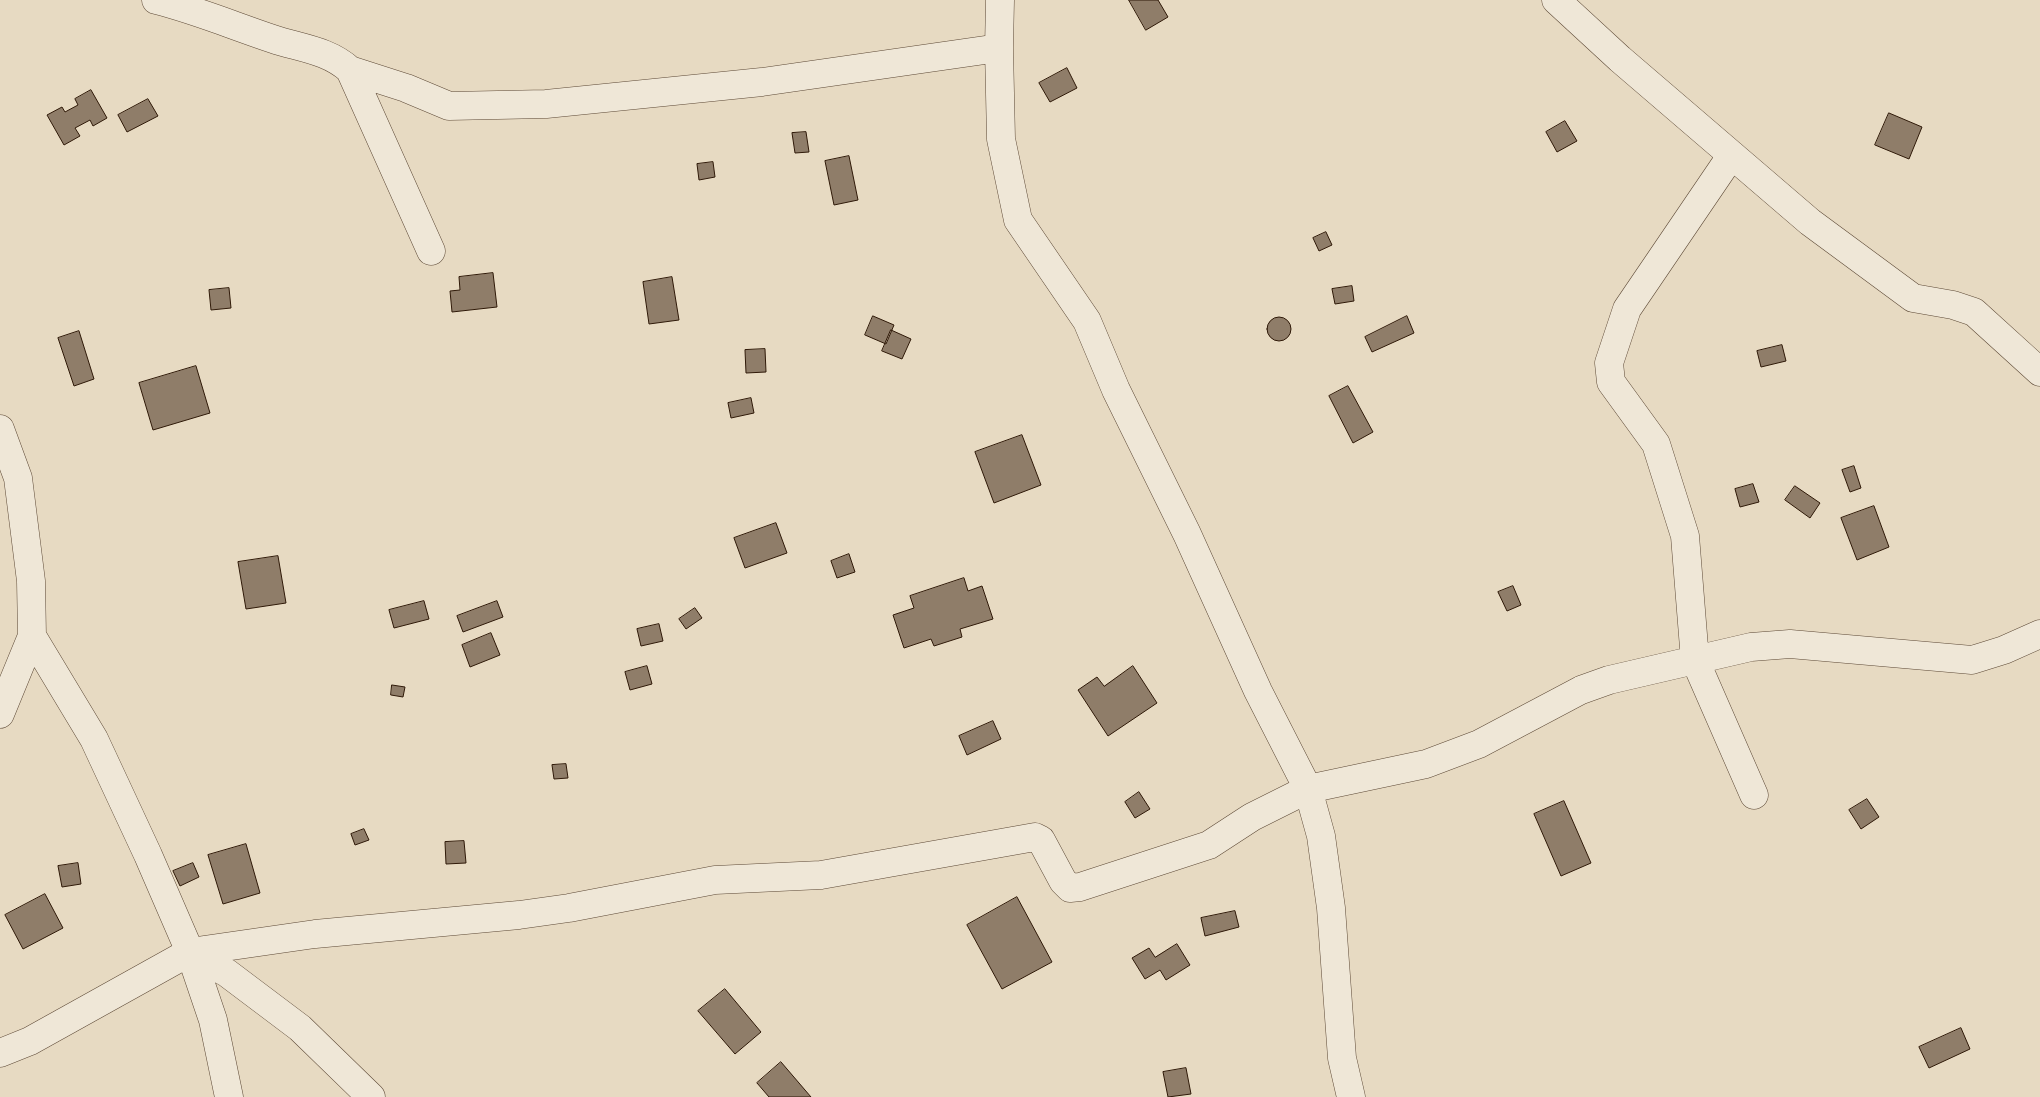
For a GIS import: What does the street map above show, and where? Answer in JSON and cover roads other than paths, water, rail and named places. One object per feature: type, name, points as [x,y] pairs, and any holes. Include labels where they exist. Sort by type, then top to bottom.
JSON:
[{"type":"street","points":[[156,0],[318,52],[340,61],[350,70],[432,251]]},
{"type":"street","points":[[1000,0],[1000,139],[1018,220],[1087,321],[1116,390],[1187,534],[1258,691],[1308,789],[1321,836],[1329,890],[1342,1058],[1351,1097]]},
{"type":"street","points":[[1556,0],[1620,60],[1810,222],[1914,298],[1953,305],[1974,312],[2040,372]]},
{"type":"street","points":[[350,70],[406,88],[450,106],[546,104],[762,82],[999,48]]},
{"type":"street","points":[[1732,156],[1627,310],[1609,363],[1611,382],[1656,444],[1684,536],[1695,660],[1754,795]]},
{"type":"street","points":[[0,429],[18,478],[31,581],[32,636],[0,714]]},
{"type":"street","points":[[0,1053],[30,1041],[190,952],[315,934],[536,913],[715,880],[821,875],[1036,837],[1041,840],[1064,881],[1070,888],[1080,887],[1209,845],[1252,817],[1308,789],[1426,764],[1479,744],[1581,690],[1609,680],[1751,647],[1790,644],[1972,660],[2004,650],[2040,634]]},
{"type":"street","points":[[32,636],[94,740],[148,855],[190,952],[213,1020],[229,1097]]},
{"type":"street","points":[[190,952],[227,973],[300,1028],[371,1097]]}]
